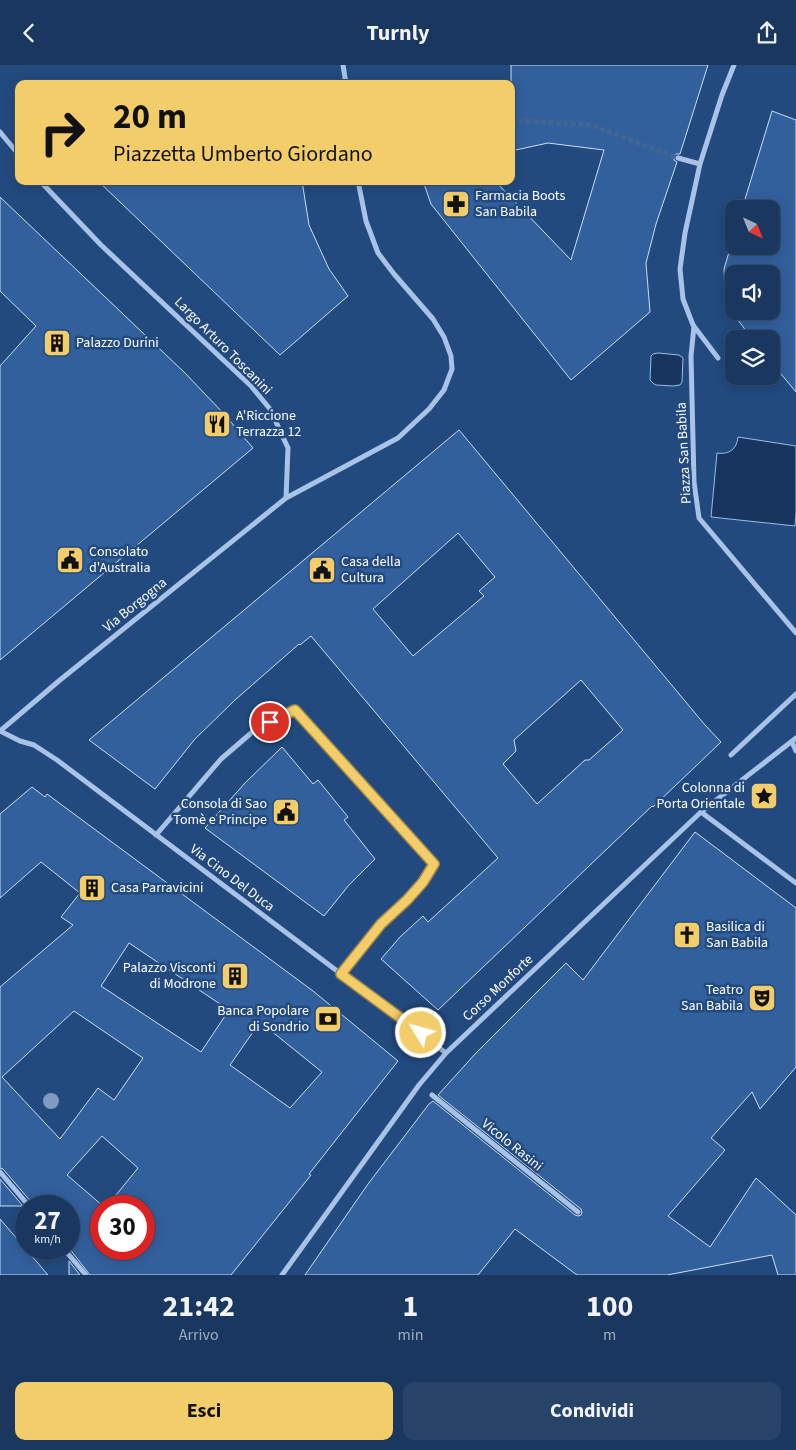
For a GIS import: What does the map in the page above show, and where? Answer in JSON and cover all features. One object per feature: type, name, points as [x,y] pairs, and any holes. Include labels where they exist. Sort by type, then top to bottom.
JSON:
[{"type":"street","points":[[343,65],[345,80]]},
{"type":"street","points":[[718,358],[693,325],[682,299],[680,269],[685,233],[700,164],[722,95],[734,65]]},
{"type":"street","points":[[0,132],[15,150]]},
{"type":"street","points":[[678,158],[700,164]]},
{"type":"street","name":"Largo Arturo Toscanini","points":[[44,185],[101,245],[251,386],[270,409],[288,448],[286,498]]},
{"type":"street","points":[[286,498],[398,438],[437,400],[444,390],[452,369],[451,356],[444,337],[433,319],[378,253],[366,221],[359,185]]},
{"type":"street","name":"Piazza San Babila","points":[[693,325],[691,356],[694,482],[699,518],[796,633]]},
{"type":"street","name":"Via Borgogna","points":[[0,731],[60,680],[286,498]]},
{"type":"street","points":[[731,755],[796,694]]},
{"type":"street","points":[[156,835],[221,759],[257,728],[295,710],[434,864],[423,882],[381,924],[341,974]]},
{"type":"street","name":"Via Cino Del Duca","points":[[0,731],[43,750],[446,1053]]},
{"type":"street","points":[[795,740],[796,751]]},
{"type":"street","points":[[795,740],[701,812],[796,883]]},
{"type":"street","name":"Corso Monforte","points":[[282,1275],[421,1082],[446,1053],[701,812]]},
{"type":"street","name":"Vicolo Rasini","points":[[432,1095],[578,1212]]},
{"type":"street","points":[[0,1171],[20,1195]]},
{"type":"street","points":[[73,1260],[86,1275]]},
{"type":"water","points":[[658,353],[679,355],[683,358],[682,382],[680,385],[656,385],[650,380],[651,356]]},
{"type":"water","points":[[738,437],[796,446],[795,526],[711,517],[717,453],[725,453],[732,450],[736,445]]},
{"type":"building","points":[[511,65],[708,65],[680,154],[674,156],[674,160],[677,162],[656,224],[646,263],[650,312],[571,380],[431,204],[424,185],[499,185],[571,260],[604,150],[548,143],[515,150],[515,80],[511,80]]},
{"type":"building","points":[[772,111],[796,120],[796,392],[780,373],[780,330],[745,330],[738,320],[780,320],[780,265],[725,265],[728,255],[780,255],[780,200],[745,200]]},
{"type":"building","points":[[102,185],[303,185],[309,225],[329,269],[348,296],[280,355]]},
{"type":"building","points":[[0,197],[185,373],[253,448],[0,660],[0,366],[36,326],[0,291]]},
{"type":"building","points":[[459,430],[721,742],[438,1010],[381,959],[400,937],[423,916],[428,922],[498,858],[311,636],[299,644],[235,700],[195,739],[155,789],[89,740]],"holes":[[[458,533],[495,577],[479,591],[484,596],[413,656],[373,609]],[[581,680],[623,730],[589,760],[585,760],[537,804],[503,764],[516,751],[514,740]]]},
{"type":"building","points":[[282,747],[313,784],[318,780],[348,817],[344,820],[375,859],[349,885],[324,916],[205,828],[245,783]]},
{"type":"building","points":[[32,787],[45,797],[47,794],[313,991],[398,1061],[309,1174],[311,1175],[231,1275],[90,1275],[78,1260],[80,1260],[80,1195],[25,1195],[3,1169],[0,1168],[0,987],[73,925],[61,917],[80,893],[41,862],[0,898],[0,814]],"holes":[[[129,943],[229,1010],[201,1052],[101,986]],[[74,1011],[143,1058],[114,1100],[98,1088],[60,1139],[2,1077]],[[260,1022],[322,1072],[290,1108],[230,1065]]]},
{"type":"building","points":[[695,832],[796,908],[796,1067],[760,1109],[752,1092],[711,1138],[725,1150],[668,1216],[710,1247],[756,1178],[796,1215],[796,1275],[778,1275],[772,1255],[667,1275],[577,1275],[515,1229],[478,1275],[305,1275],[368,1184],[433,1101],[575,1215],[581,1215],[581,1209],[438,1095],[476,1053],[566,963],[583,980]]},
{"type":"building","points":[[0,1179],[15,1197],[15,1206],[0,1206]]},
{"type":"building","points":[[0,1219],[15,1236],[15,1260],[35,1260],[48,1275],[0,1275]]},
{"type":"building","points":[[69,1261],[80,1275],[69,1275]]},
{"type":"tunnel","points":[[515,120],[591,125],[678,158]]},
{"type":"place","name":"Farmacia Boots San Babila","points":[[456,204]]},
{"type":"place","name":"Palazzo Durini","points":[[57,343]]},
{"type":"place","name":"A'Riccione Terrazza 12","points":[[217,424]]},
{"type":"place","name":"Consolato d'Australia","points":[[70,560]]},
{"type":"place","name":"Casa della Cultura","points":[[322,570]]},
{"type":"place","name":"Colonna di Porta Orientale","points":[[764,796]]},
{"type":"place","name":"Consola di Sao Tomè e Principe","points":[[286,812]]},
{"type":"place","name":"Casa Parravicini","points":[[92,888]]},
{"type":"place","name":"Basilica di San Babila","points":[[687,935]]},
{"type":"place","name":"Palazzo Visconti di Modrone","points":[[235,976]]},
{"type":"place","name":"Teatro San Babila","points":[[762,998]]},
{"type":"place","name":"Banca Popolare di Sondrio","points":[[328,1019]]},
{"type":"route","points":[[270,722],[295,710],[434,864],[423,882],[381,924],[341,974],[421,1033]]}]
